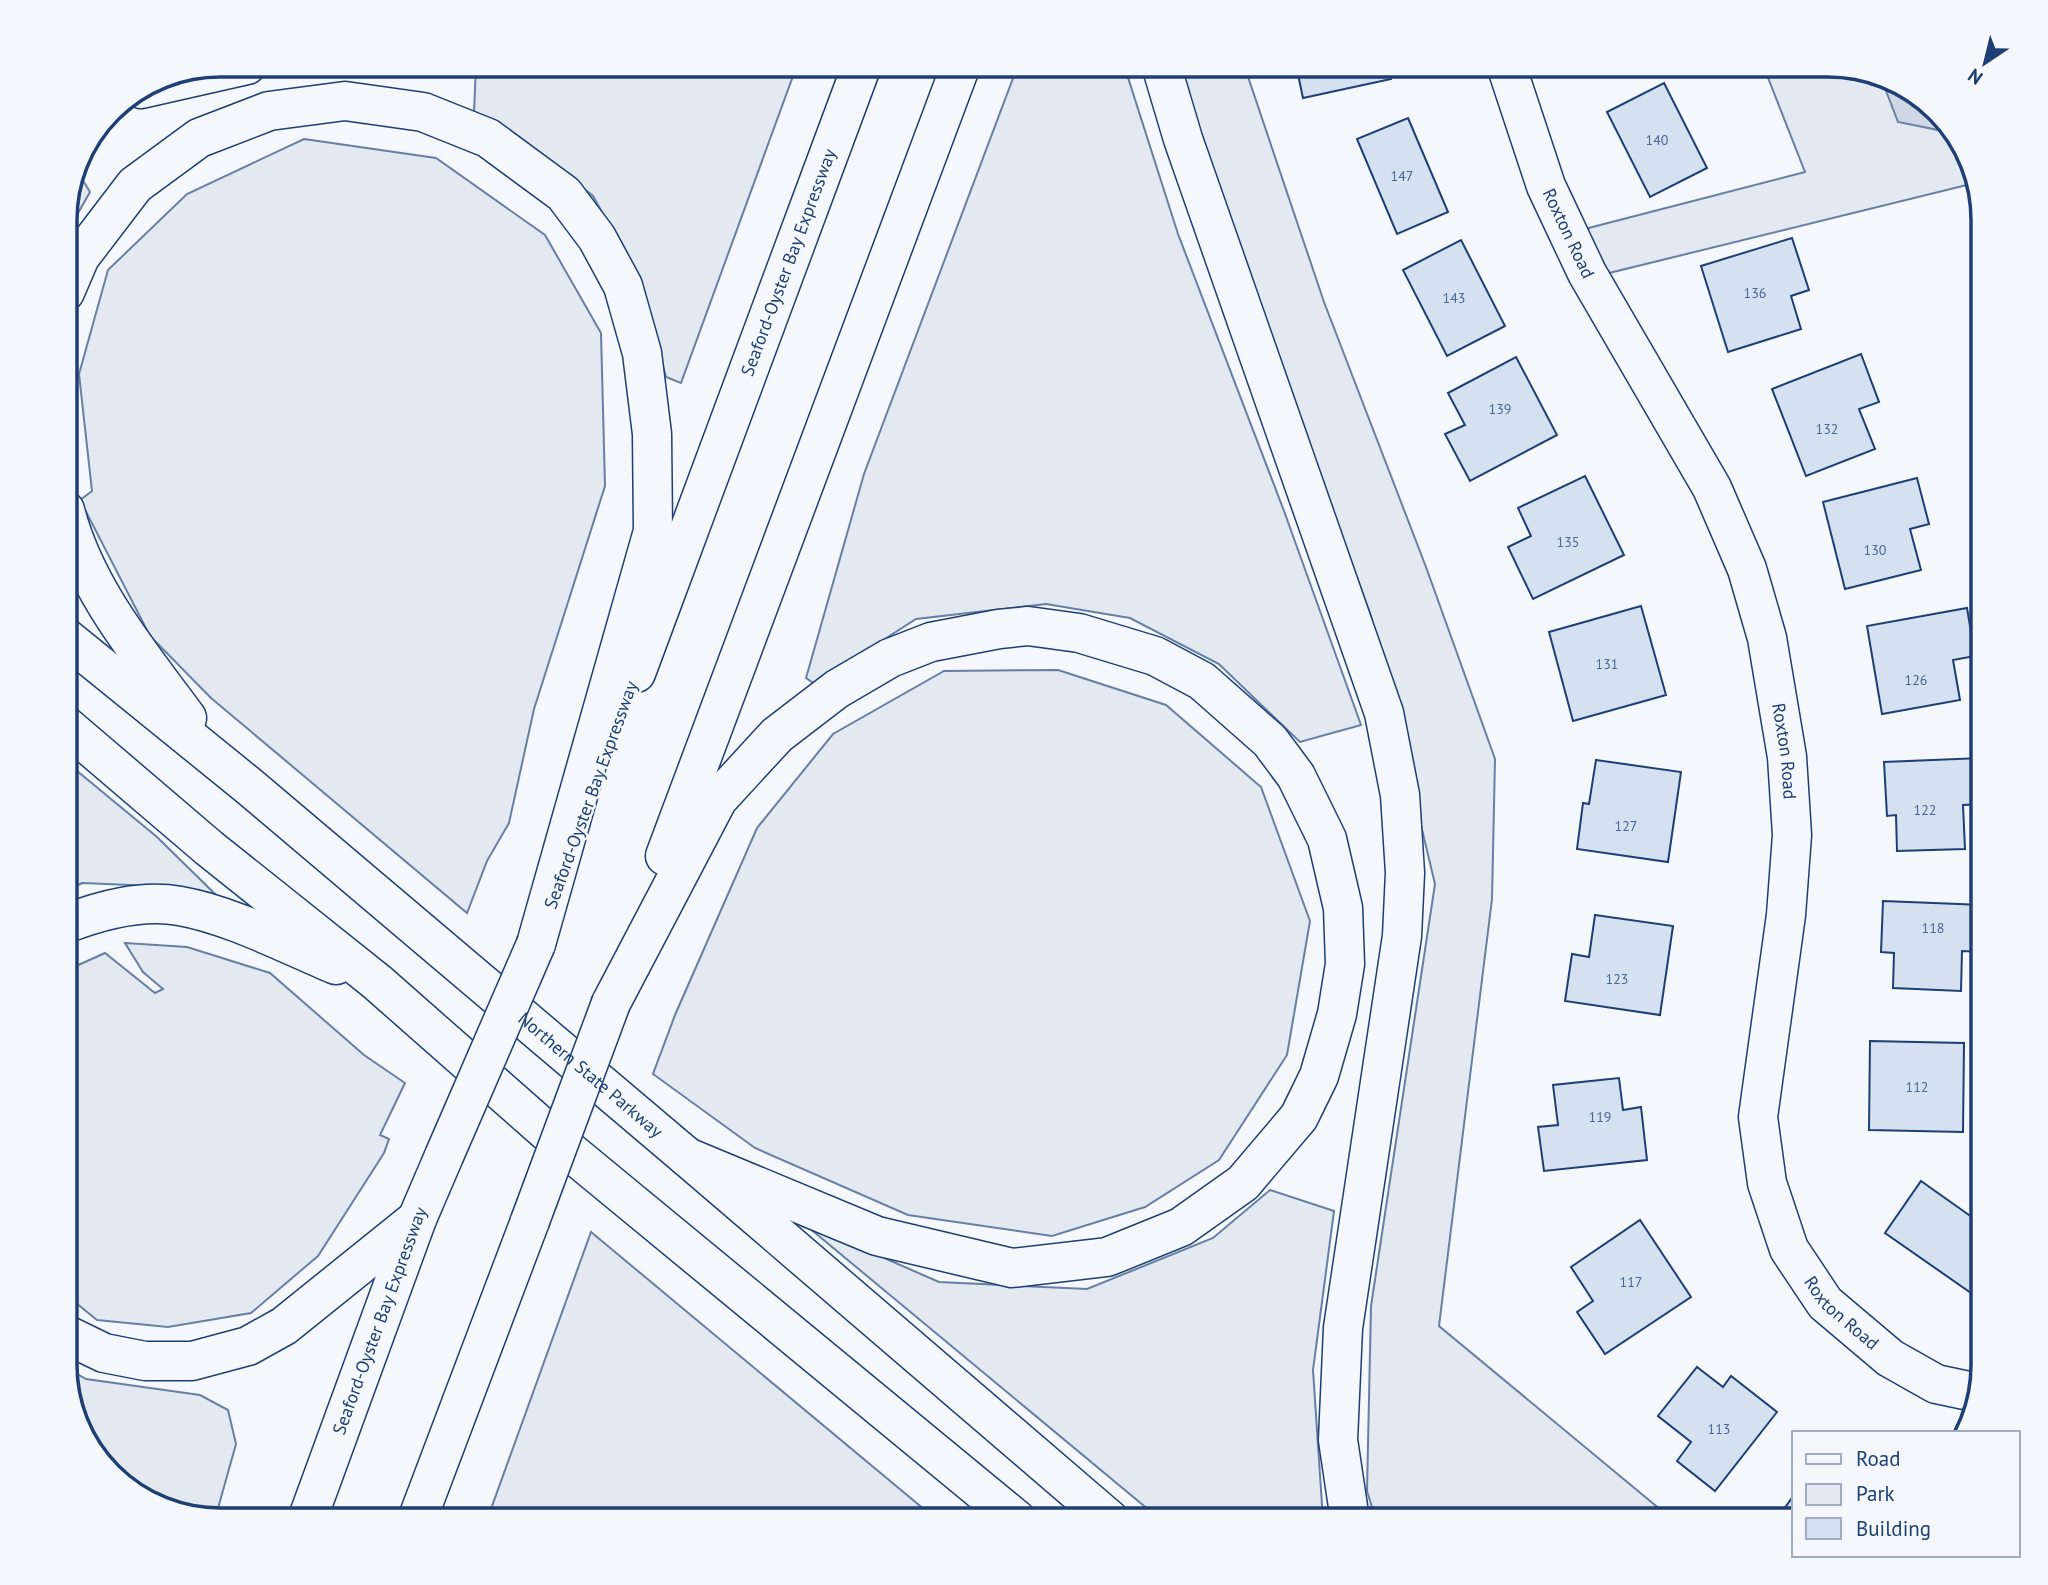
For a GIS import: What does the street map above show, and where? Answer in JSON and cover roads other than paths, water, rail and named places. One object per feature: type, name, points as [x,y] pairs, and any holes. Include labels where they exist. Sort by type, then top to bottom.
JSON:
[{"type":"main road","name":"Seaford-Oyster Bay Expressway","points":[[311,1508],[417,1219],[536,944],[858,77]]},
{"type":"main road","points":[[422,1508],[957,77]]},
{"type":"main road","points":[[1164,77],[1182,139],[1384,713],[1400,795],[1405,873],[1402,936],[1343,1328],[1338,1440],[1348,1508]]},
{"type":"main road","name":"Roxton Road","points":[[1510,77],[1546,186],[1587,273],[1712,488],[1747,569],[1768,638],[1787,757],[1792,835],[1786,915],[1758,1117],[1767,1183],[1789,1249],[1825,1303],[1890,1358],[1936,1384],[1968,1391]]},
{"type":"main road","points":[[77,264],[135,186],[199,138],[269,111],[345,101],[423,112],[488,138],[564,194],[597,238],[623,286],[642,353],[652,433],[653,531],[536,944]]},
{"type":"main road","points":[[77,543],[90,579],[130,641],[189,721],[250,787]]},
{"type":"main road","points":[[611,1003],[718,799],[778,735],[837,689],[890,658],[931,642],[1028,626],[1079,632],[1154,656],[1202,681],[1270,741],[1301,786],[1327,839],[1343,908],[1345,964],[1337,1014],[1319,1076],[1299,1117],[1243,1183],[1181,1227],[1107,1257],[1012,1268],[877,1236],[687,1157]]},
{"type":"main road","name":"Northern State Parkway","points":[[77,647],[250,787],[1096,1508]]},
{"type":"main road","points":[[77,735],[209,848],[377,982],[562,1145],[1002,1508]]},
{"type":"main road","points":[[77,919],[101,910],[137,905],[178,905],[211,913],[377,982]]},
{"type":"main road","points":[[77,1340],[104,1353],[145,1361],[192,1361],[248,1346],[295,1318],[417,1219]]}]
